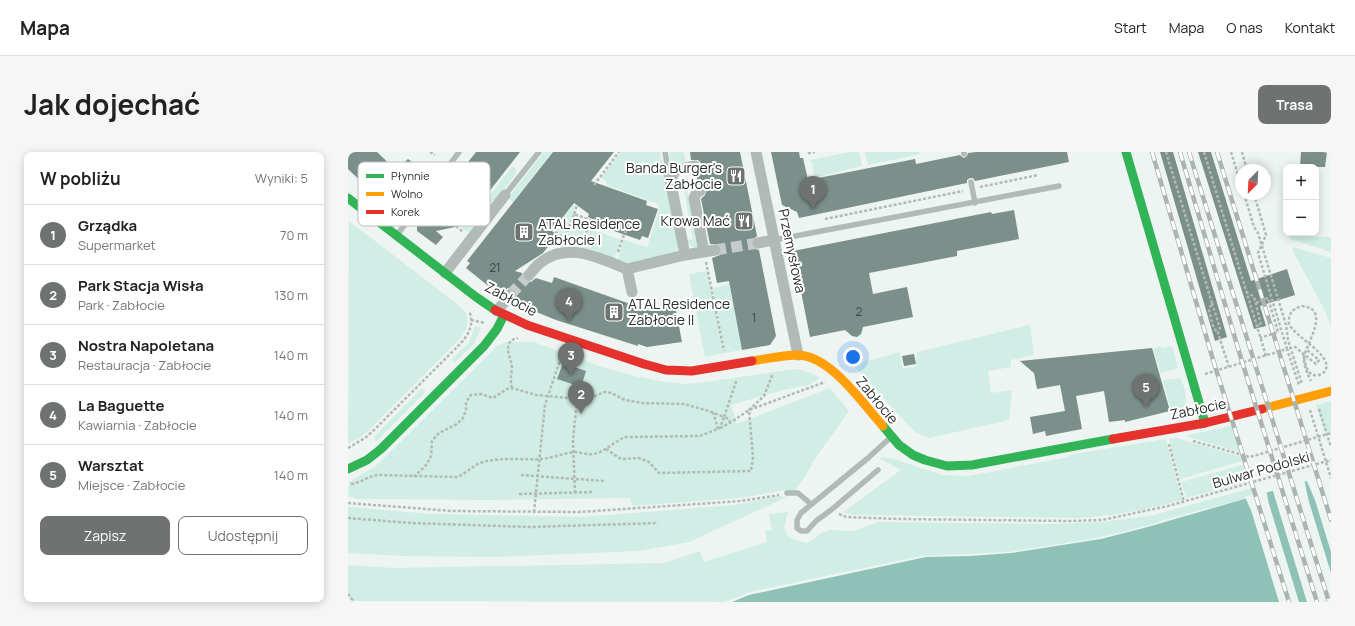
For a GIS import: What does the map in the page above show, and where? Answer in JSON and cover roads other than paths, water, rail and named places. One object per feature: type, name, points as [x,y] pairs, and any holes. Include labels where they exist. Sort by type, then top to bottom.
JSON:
[{"type":"street","name":"Przemysłowa","points":[[756,152],[798,355]]},
{"type":"street","points":[[1126,152],[1205,423]]},
{"type":"street","points":[[685,255],[669,174],[676,170],[695,166]]},
{"type":"street","points":[[529,275],[548,257],[560,253],[579,252],[627,269],[685,255],[710,251],[694,198],[697,192],[700,191]]},
{"type":"street","points":[[490,214],[505,195]]},
{"type":"street","name":"Zabłocie","points":[[348,198],[358,206]]},
{"type":"street","name":"Zabłocie","points":[[384,226],[476,297],[501,313],[527,325],[644,364],[666,370],[692,371],[778,356],[798,355],[820,361],[835,372],[891,437],[903,448],[925,460],[947,466],[972,465],[1070,446],[1205,423],[1331,391]]},
{"type":"street","points":[[445,273],[481,226]]},
{"type":"street","points":[[758,243],[774,240]]},
{"type":"street","points":[[627,269],[632,292]]},
{"type":"street","points":[[348,469],[367,460],[381,449],[484,346],[497,329],[501,313],[510,295]]},
{"type":"lane","points":[[451,162],[459,152]]},
{"type":"lane","points":[[505,195],[539,152]]},
{"type":"lane","points":[[665,152],[669,174]]},
{"type":"lane","points":[[971,182],[975,203]]},
{"type":"lane","points":[[774,240],[1059,186]]},
{"type":"lane","points":[[396,235],[403,226]]},
{"type":"lane","points":[[878,470],[816,521],[807,531],[801,531],[797,528],[797,520],[801,513],[868,458],[891,437]]},
{"type":"lane","points":[[787,493],[798,493],[811,504]]},
{"type":"tunnel","points":[[715,250],[758,243]]},
{"type":"tunnel","points":[[510,295],[529,275]]},
{"type":"railway","points":[[1152,152],[1214,363],[1289,602]]},
{"type":"railway","points":[[1180,152],[1240,355],[1317,602]]},
{"type":"railway","points":[[1189,152],[1329,602]]},
{"type":"railway","points":[[1217,152],[1331,520]]},
{"type":"place","name":"Banda Burger's Zabłocie","points":[[736,176]]},
{"type":"place","name":"Grządka","points":[[813,209]]},
{"type":"place","name":"Krowa Mać","points":[[744,221]]},
{"type":"place","name":"ATAL Residence Zabłocie I","points":[[524,232]]},
{"type":"place","name":"ATAL Residence Zabłocie II","points":[[614,312]]},
{"type":"place","name":"La Baguette","points":[[569,321]]},
{"type":"place","name":"Nostra Napoletana","points":[[571,375]]},
{"type":"place","name":"Warsztat","points":[[1146,407]]},
{"type":"place","name":"Park Stacja Wisła","points":[[581,414]]}]
